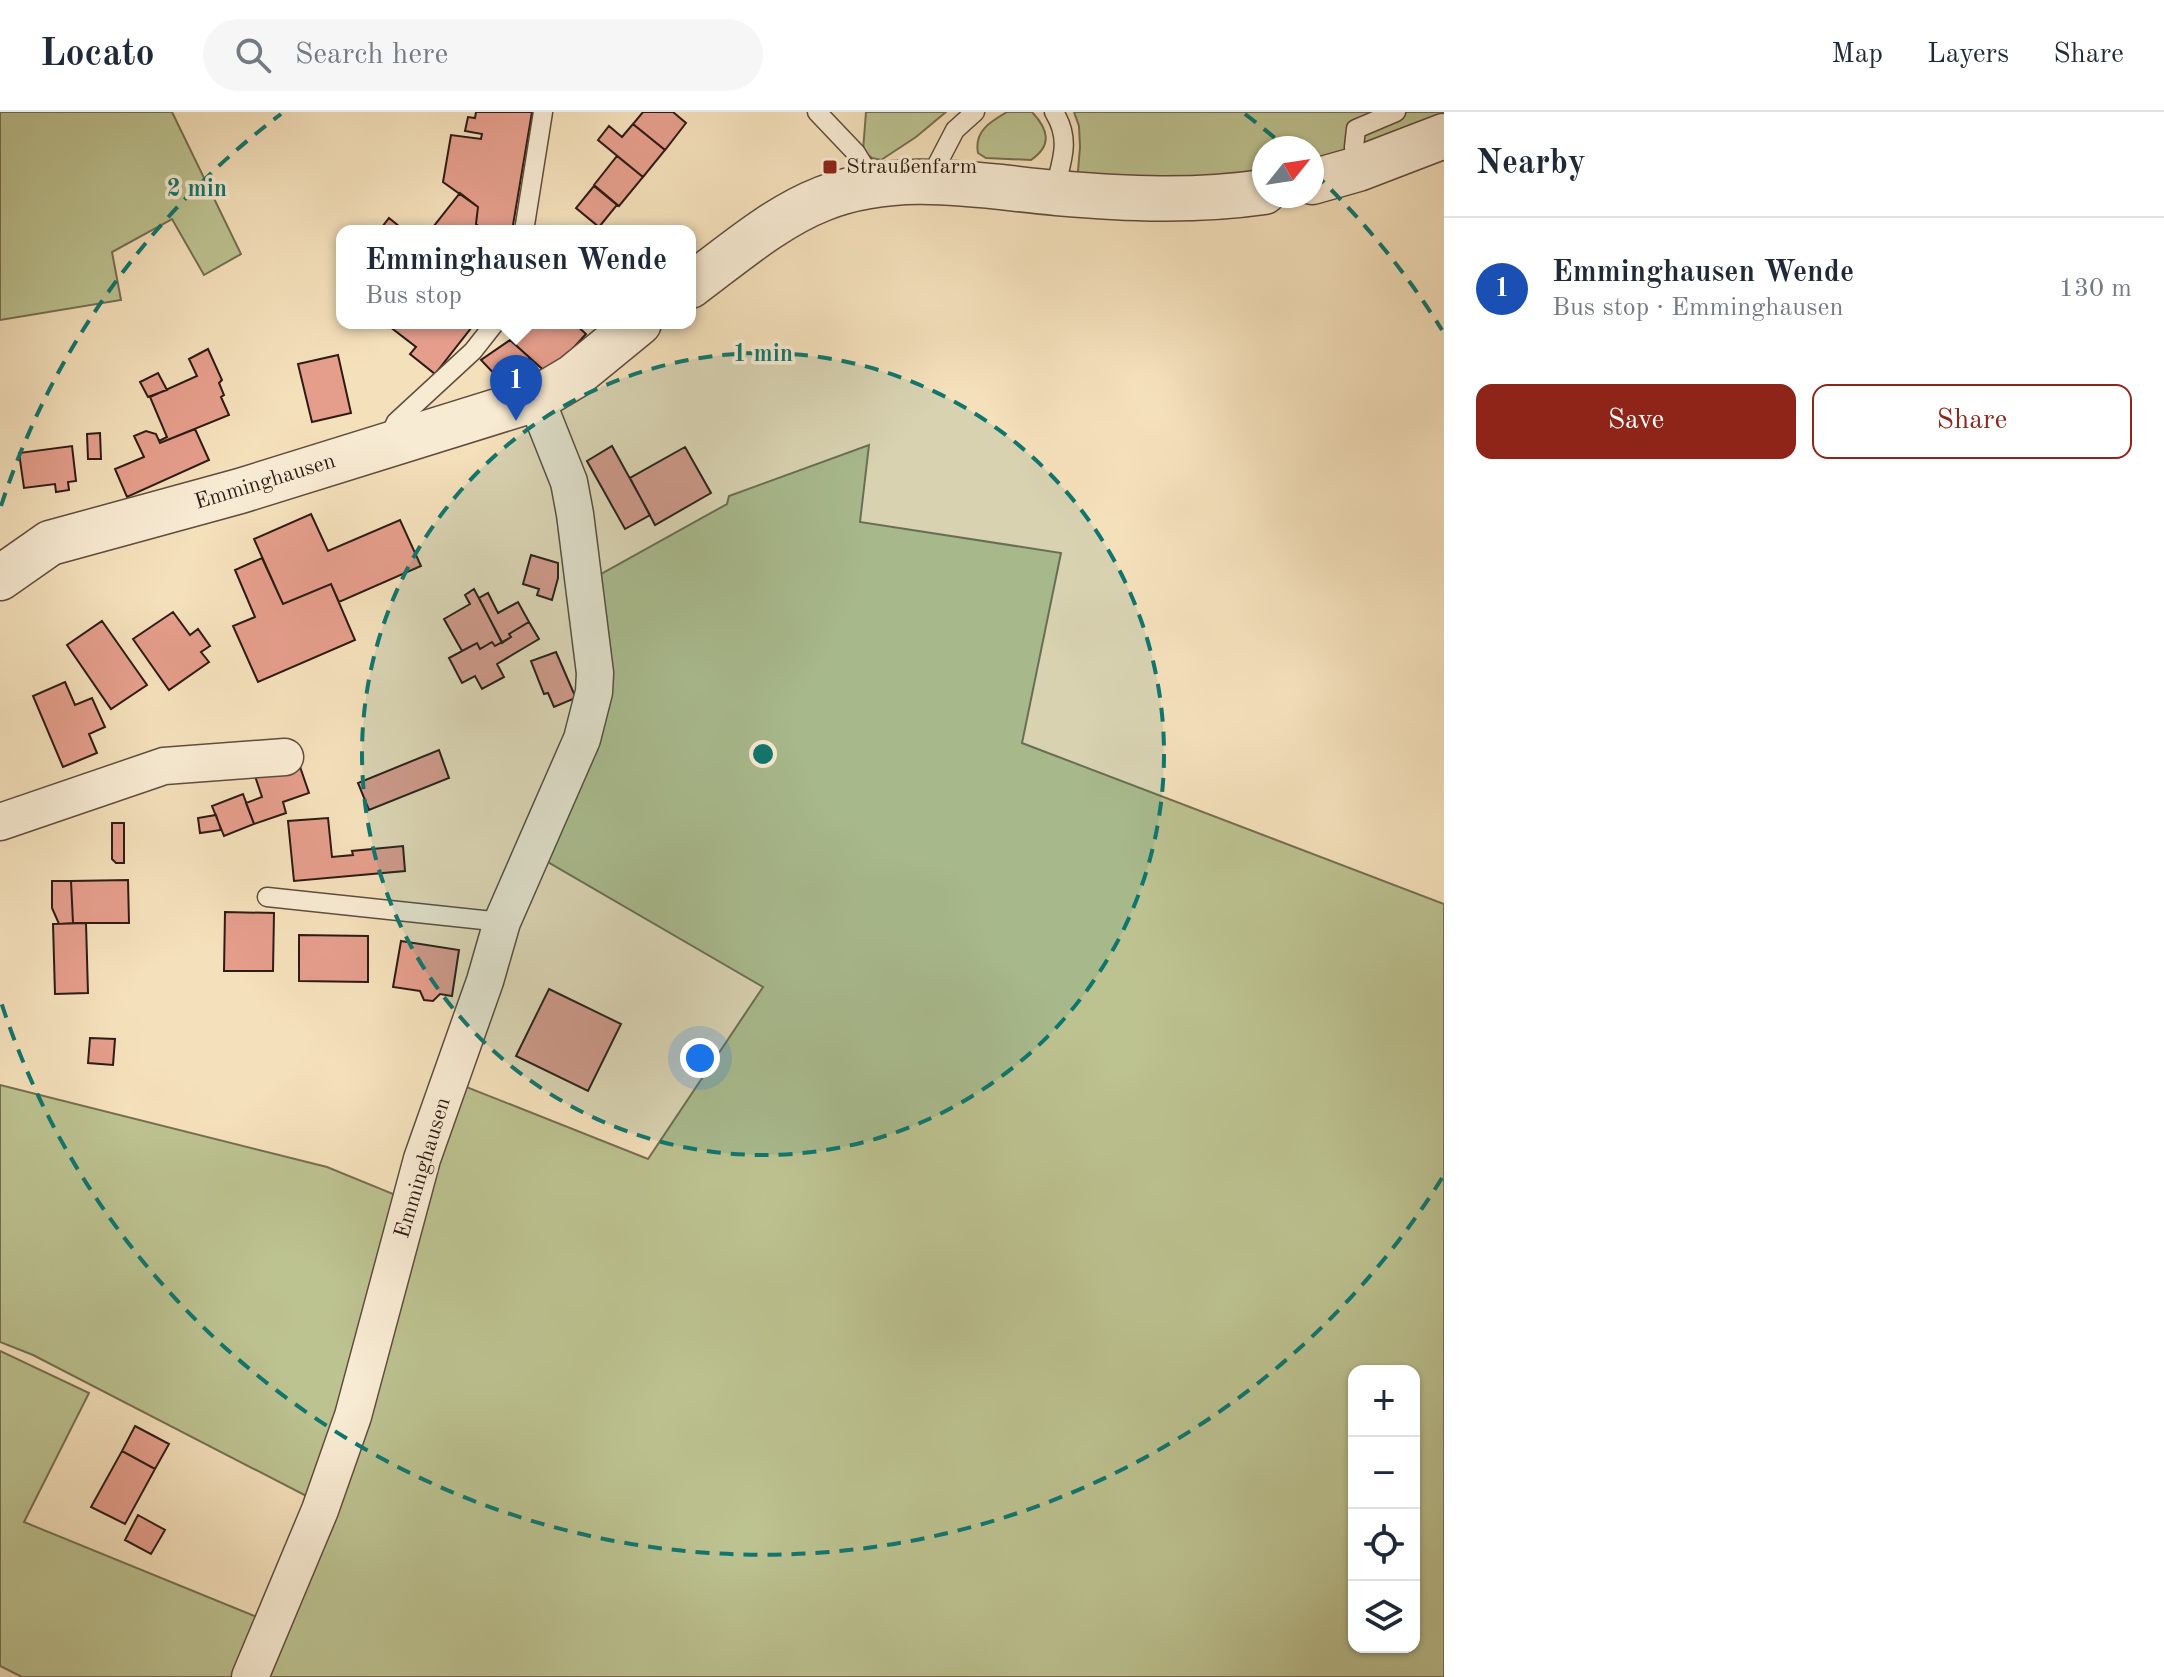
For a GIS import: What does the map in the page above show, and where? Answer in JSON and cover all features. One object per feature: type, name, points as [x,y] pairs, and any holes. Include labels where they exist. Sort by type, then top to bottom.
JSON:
[{"type":"street","points":[[1324,179],[1444,136]]},
{"type":"street","points":[[696,282],[794,211],[863,187],[929,180],[1173,200],[1252,193]]},
{"type":"street","name":"Emminghausen","points":[[0,578],[50,543],[240,491],[536,399],[573,377],[632,329]]},
{"type":"street","name":"Emminghausen","points":[[250,1677],[320,1510],[353,1416],[422,1159],[485,981],[502,922],[567,777],[589,717],[594,692],[592,641],[575,514],[569,482],[536,399]]},
{"type":"street","points":[[0,822],[164,766],[285,757]]},
{"type":"lane","points":[[525,225],[543,112]]},
{"type":"lane","points":[[817,112],[856,153],[863,187]]},
{"type":"lane","points":[[929,180],[955,130],[975,112]]},
{"type":"lane","points":[[1054,112],[1066,144],[1054,192]]},
{"type":"lane","points":[[1358,169],[1354,147],[1356,129],[1396,112]]},
{"type":"lane","points":[[385,444],[396,422],[473,351],[490,329]]},
{"type":"lane","points":[[267,897],[502,922]]},
{"type":"green space","points":[[0,112],[172,112],[241,254],[204,275],[172,219],[112,252],[121,300],[0,320]]},
{"type":"green space","points":[[866,112],[946,112],[881,160],[863,151]]},
{"type":"green space","points":[[1007,112],[1032,112],[1045,131],[1043,149],[1031,160],[986,158],[978,153],[981,133]]},
{"type":"green space","points":[[1074,112],[1444,112],[1444,122],[1324,165],[1324,136],[1252,136],[1252,180],[1081,176],[1078,171],[1079,126]]},
{"type":"green space","points":[[869,445],[860,522],[1061,553],[1022,743],[1444,904],[1444,1677],[255,1677],[454,1082],[648,1159],[763,987],[541,858],[567,806],[594,578],[727,504],[729,496]]},
{"type":"green space","points":[[0,1085],[327,1167],[403,1198],[318,1502],[33,1355],[0,1342]]},
{"type":"green space","points":[[0,1351],[89,1393],[24,1522],[269,1622],[245,1677],[22,1677],[0,1666]]},
{"type":"building","points":[[476,112],[532,112],[513,225],[477,225],[478,207],[443,182],[451,135],[481,139],[482,134],[465,131],[468,117],[475,118]]},
{"type":"building","points":[[643,112],[673,112],[686,123],[665,150],[633,124]]},
{"type":"building","points":[[633,124],[665,150],[643,177],[598,140],[609,126],[622,137]]},
{"type":"building","points":[[617,156],[643,177],[619,206],[594,185]]},
{"type":"building","points":[[594,186],[617,205],[601,225],[576,208]]},
{"type":"building","points":[[460,193],[478,207],[477,225],[435,225]]},
{"type":"building","points":[[389,218],[398,225],[384,225]]},
{"type":"building","points":[[393,329],[470,329],[435,374],[410,354],[416,347]]},
{"type":"building","points":[[520,329],[581,329],[586,334],[549,375],[510,340]]},
{"type":"building","points":[[510,340],[530,358],[499,379],[481,360]]},
{"type":"building","points":[[208,349],[222,380],[219,383],[224,395],[221,397],[229,415],[160,443],[167,437],[150,397],[197,376],[189,359]]},
{"type":"building","points":[[338,355],[351,413],[312,422],[298,364]]},
{"type":"building","points":[[158,373],[167,390],[148,397],[140,382]]},
{"type":"building","points":[[195,429],[209,460],[127,497],[115,469],[144,457],[134,436],[146,431],[156,434],[160,443]]},
{"type":"building","points":[[100,433],[101,459],[88,459],[87,434]]},
{"type":"building","points":[[72,446],[76,481],[68,482],[69,490],[56,492],[55,484],[24,488],[19,453]]},
{"type":"building","points":[[612,446],[650,515],[625,529],[587,461]]},
{"type":"building","points":[[685,447],[711,493],[655,525],[630,478]]},
{"type":"building","points":[[311,514],[328,551],[400,520],[421,566],[339,602],[331,584],[283,604],[254,539]]},
{"type":"building","points":[[531,555],[558,563],[558,578],[552,600],[537,595],[539,589],[523,584]]},
{"type":"building","points":[[262,558],[283,604],[331,584],[355,640],[258,682],[233,626],[255,617],[235,570]]},
{"type":"building","points":[[474,589],[502,642],[495,646],[492,642],[480,649],[477,643],[462,651],[444,619],[470,604],[465,595]]},
{"type":"building","points":[[488,593],[498,613],[518,602],[529,622],[509,634],[511,637],[502,643],[479,598]]},
{"type":"building","points":[[173,612],[190,635],[198,629],[210,646],[201,652],[209,662],[169,690],[133,639]]},
{"type":"building","points":[[102,621],[147,685],[111,709],[67,645]]},
{"type":"building","points":[[529,622],[539,639],[497,664],[504,677],[482,689],[475,676],[462,683],[449,658],[477,643],[480,649],[492,642],[495,646]]},
{"type":"building","points":[[556,652],[575,696],[554,707],[548,693],[544,694],[531,661]]},
{"type":"building","points":[[65,682],[75,705],[92,698],[105,727],[89,734],[97,753],[63,767],[33,696]]},
{"type":"building","points":[[439,750],[449,778],[369,810],[358,783]]},
{"type":"building","points":[[298,761],[309,793],[283,802],[286,813],[254,824],[246,803],[262,797],[255,776]]},
{"type":"building","points":[[243,794],[254,824],[224,836],[212,806]]},
{"type":"building","points":[[216,815],[221,830],[200,833],[198,818]]},
{"type":"building","points":[[328,818],[332,857],[353,855],[352,851],[403,846],[405,871],[294,881],[288,821]]},
{"type":"building","points":[[112,823],[124,823],[124,863],[116,863],[112,859]]},
{"type":"building","points":[[128,880],[129,923],[73,923],[71,881]]},
{"type":"building","points":[[52,881],[71,881],[73,923],[59,924],[52,908]]},
{"type":"building","points":[[225,912],[274,913],[273,971],[224,971]]},
{"type":"building","points":[[86,923],[88,993],[55,994],[53,924]]},
{"type":"building","points":[[299,935],[368,936],[368,982],[299,981]]},
{"type":"building","points":[[401,941],[459,950],[452,996],[440,994],[433,1001],[424,1000],[420,991],[393,987]]},
{"type":"building","points":[[549,989],[621,1024],[588,1091],[516,1056]]},
{"type":"building","points":[[90,1038],[115,1039],[113,1065],[88,1063]]},
{"type":"building","points":[[135,1426],[169,1444],[155,1469],[122,1451]]},
{"type":"building","points":[[122,1451],[155,1469],[125,1524],[91,1507]]},
{"type":"building","points":[[138,1515],[165,1530],[151,1554],[125,1540]]},
{"type":"place","name":"Straußenfarm","points":[[830,167]]},
{"type":"place","name":"Emminghausen Wende","points":[[516,421]]}]
